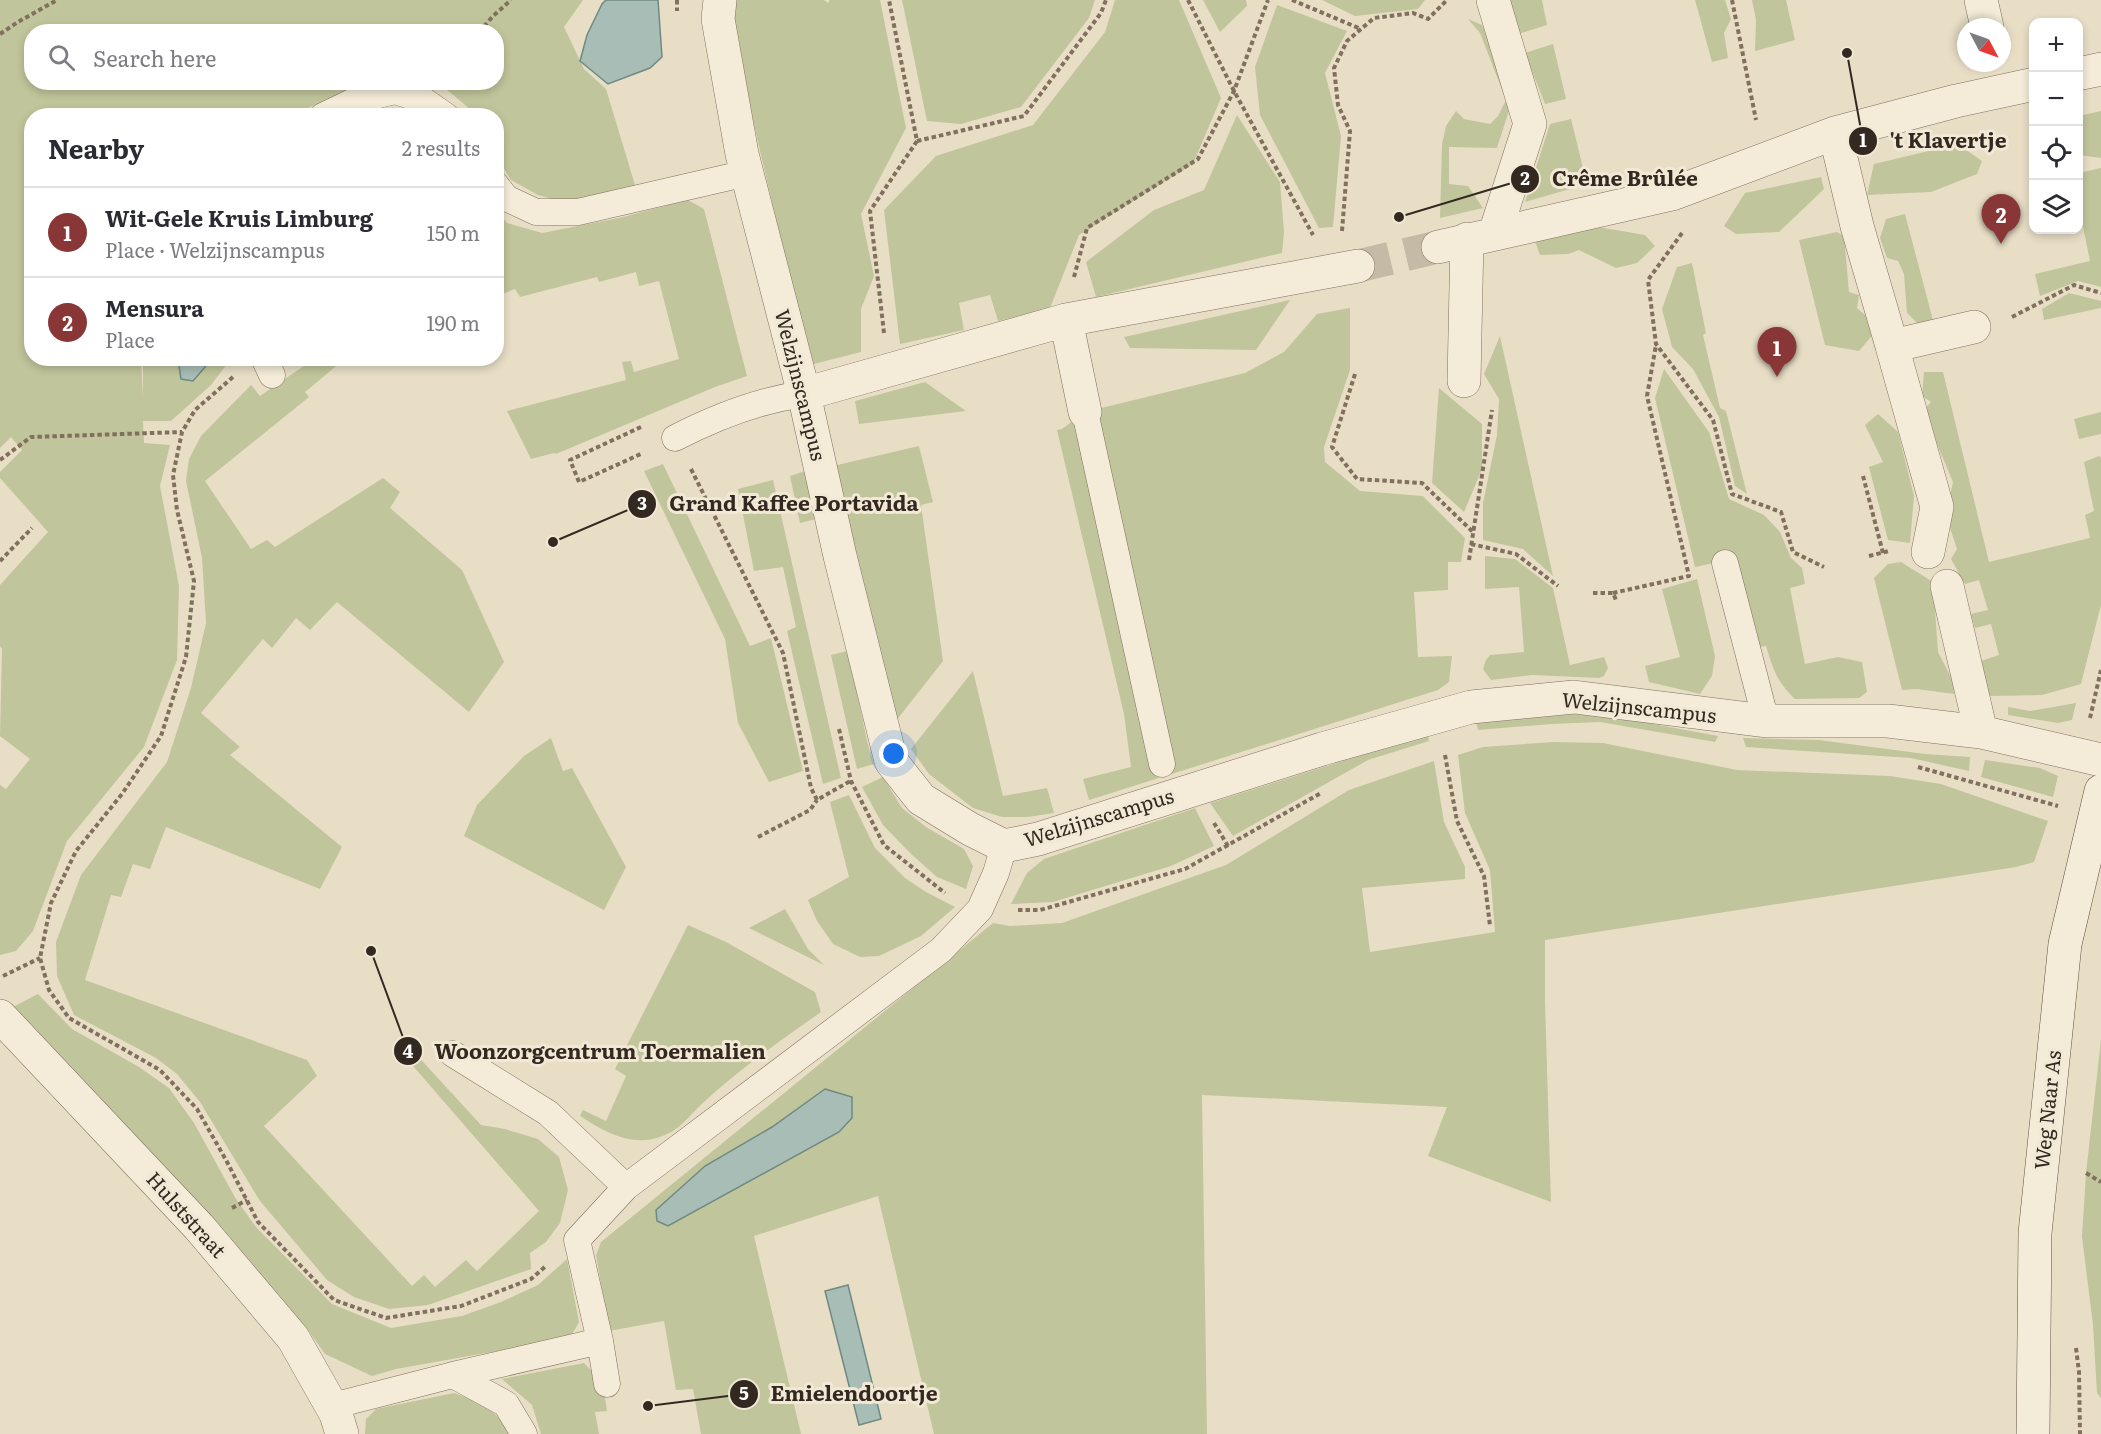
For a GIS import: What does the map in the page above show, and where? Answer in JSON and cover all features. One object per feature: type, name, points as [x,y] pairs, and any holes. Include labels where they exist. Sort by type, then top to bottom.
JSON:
[{"type":"street","name":"Welzijnscampus","points":[[720,0],[718,19],[742,154],[804,394],[840,556],[891,761],[921,799],[970,829],[1004,846],[1038,839],[1322,749],[1471,706],[1574,697],[1766,721],[1888,721],[1981,732],[2101,760]]},
{"type":"street","points":[[1464,381],[1467,240],[1530,124],[1493,0]]},
{"type":"street","points":[[1981,0],[1985,18]]},
{"type":"street","points":[[2083,73],[2101,69]]},
{"type":"street","points":[[1467,240],[1672,194],[1835,133],[2011,79]]},
{"type":"street","points":[[1835,133],[1857,226],[1937,507],[1928,552]]},
{"type":"street","points":[[804,394],[1066,320],[1343,268]]},
{"type":"street","points":[[1066,320],[1085,412]]},
{"type":"street","points":[[1892,346],[1974,327]]},
{"type":"street","points":[[1947,586],[1981,732]]},
{"type":"street","name":"Weg Naar As","points":[[2033,1434],[2035,1233],[2065,944],[2101,791]]},
{"type":"street","name":"Hulststraat","points":[[0,1016],[199,1227],[293,1338],[337,1420]]},
{"type":"lane","points":[[340,108],[354,101],[395,91],[423,100],[434,108]]},
{"type":"lane","points":[[504,195],[536,212],[578,212],[747,173]]},
{"type":"lane","points":[[675,438],[711,420],[765,402],[804,394]]},
{"type":"lane","points":[[1085,412],[1162,765]]},
{"type":"lane","points":[[1725,564],[1766,721]]},
{"type":"lane","points":[[607,1384],[600,1341],[577,1240],[626,1187],[942,950],[980,909],[996,873],[1004,846]]},
{"type":"lane","points":[[453,1054],[548,1113],[626,1187]]},
{"type":"lane","points":[[337,1420],[453,1375],[600,1341]]},
{"type":"lane","points":[[453,1375],[506,1404],[525,1434]]},
{"type":"path","points":[[0,34],[57,0]]},
{"type":"path","points":[[486,24],[511,0]]},
{"type":"path","points":[[889,0],[917,141]]},
{"type":"path","points":[[888,370],[870,211],[917,141],[1024,116],[1101,13],[1106,0]]},
{"type":"path","points":[[1188,0],[1234,91],[1343,268]]},
{"type":"path","points":[[1066,320],[1067,304],[1087,228],[1198,159],[1234,91],[1268,0]]},
{"type":"path","points":[[1292,0],[1361,29]]},
{"type":"path","points":[[1343,268],[1350,131],[1338,105],[1334,68],[1347,41],[1374,18],[1413,13],[1428,19],[1447,0]]},
{"type":"path","points":[[1732,0],[1764,161]]},
{"type":"path","points":[[1593,593],[1614,593],[1689,576],[1647,396],[1656,344],[1648,280],[1684,231],[1672,194]]},
{"type":"path","points":[[1974,327],[2011,318],[2074,285],[2101,293]]},
{"type":"path","points":[[1656,344],[1713,420],[1732,494],[1781,512],[1793,552],[1824,567]]},
{"type":"path","points":[[238,373],[195,410],[182,432],[173,475],[177,510],[194,581],[186,657],[161,736],[122,794],[76,851],[51,903],[40,958],[49,990],[69,1018],[160,1070],[197,1109],[258,1222],[334,1300],[386,1318],[461,1306],[531,1279],[577,1240]]},
{"type":"path","points":[[1355,374],[1332,447],[1357,479],[1422,483],[1473,531]]},
{"type":"path","points":[[1464,381],[1492,410],[1468,560]]},
{"type":"path","points":[[645,425],[570,460],[579,482],[653,449]]},
{"type":"path","points":[[0,460],[31,437],[182,432]]},
{"type":"path","points":[[675,438],[783,653],[811,788],[817,800]]},
{"type":"path","points":[[1863,476],[1883,553]]},
{"type":"path","points":[[0,561],[32,528]]},
{"type":"path","points":[[1471,544],[1516,554],[1558,586]]},
{"type":"path","points":[[1614,593],[1616,600]]},
{"type":"path","points":[[2091,714],[2101,670]]},
{"type":"path","points":[[1444,749],[1457,821],[1484,876],[1490,926]]},
{"type":"path","points":[[758,837],[810,810],[817,800],[861,776]]},
{"type":"path","points":[[0,978],[40,958]]},
{"type":"path","points":[[2086,1173],[2101,1182]]},
{"type":"green space","points":[[0,0],[583,0],[564,27],[584,69],[606,89],[635,185],[609,193],[562,202],[538,195],[511,180],[504,168],[504,108],[469,108],[447,90],[504,90],[504,24],[24,24],[24,90],[355,90],[308,108],[24,108],[24,366],[141,366],[143,398],[143,366],[226,366],[211,385],[171,421],[143,421],[144,443],[170,445],[160,486],[179,586],[177,660],[144,747],[67,841],[33,931],[16,951],[0,955],[0,785],[6,789],[30,759],[0,736],[2,649],[0,646],[0,585],[48,532],[0,478],[0,472],[22,450],[11,437],[0,448]]},
{"type":"green space","points":[[732,0],[824,0],[828,3],[830,0],[880,0],[906,128],[861,214],[874,276],[861,309],[861,352],[810,365],[741,69]]},
{"type":"green space","points":[[902,0],[1095,0],[1089,18],[1021,107],[961,124],[927,121]]},
{"type":"green space","points":[[1115,0],[1179,0],[1221,98],[1193,164],[1079,235],[1050,308],[998,321],[990,295],[959,303],[964,330],[900,344],[884,210],[936,156],[1033,125],[1105,32]]},
{"type":"green space","points":[[1203,0],[1246,0],[1247,6],[1220,32]]},
{"type":"green space","points":[[1322,0],[1425,0],[1418,9],[1355,16]]},
{"type":"green space","points":[[1507,0],[1542,0],[1547,25],[1518,34]]},
{"type":"green space","points":[[1695,0],[1725,0],[1731,19],[1724,33],[1728,58],[1712,62]]},
{"type":"green space","points":[[1752,0],[1786,0],[1795,40],[1755,51],[1756,20]]},
{"type":"green space","points":[[1277,5],[1347,31],[1325,73],[1341,136],[1333,227],[1319,228],[1260,115],[1255,67]]},
{"type":"green space","points":[[1468,19],[1482,25],[1513,98],[1497,148],[1449,147],[1449,184],[1468,186],[1483,208],[1440,218],[1442,144],[1446,126],[1456,111],[1464,119],[1490,124],[1498,116],[1506,100],[1480,33]]},
{"type":"green space","points":[[1553,44],[1566,99],[1545,104],[1525,53]]},
{"type":"green space","points":[[2101,111],[2101,158],[2083,156],[2083,115]]},
{"type":"green space","points":[[1237,115],[1280,182],[1284,232],[1282,253],[1096,297],[1086,262],[1154,210],[1204,190]]},
{"type":"green space","points":[[1571,119],[1587,184],[1525,202],[1550,124]]},
{"type":"green space","points":[[1958,144],[1982,161],[1977,174],[1931,192],[1867,195],[1874,164]]},
{"type":"green space","points":[[2101,168],[2101,287],[2078,281],[2040,296],[2035,274],[2090,261],[2083,227],[2083,172]]},
{"type":"green space","points":[[1821,177],[1824,189],[1779,232],[1736,234],[1724,226],[1745,193]]},
{"type":"green space","points":[[688,200],[704,209],[747,376],[715,387],[556,454],[531,459],[507,411],[626,380],[622,362],[631,361],[634,372],[679,359],[659,281],[639,286],[636,272],[599,282],[597,277],[520,297],[515,289],[504,293],[504,219],[507,223],[542,233],[619,218]]},
{"type":"green space","points":[[1905,214],[1935,328],[1924,330],[1907,313],[1904,274],[1898,261],[1887,258],[1880,238],[1886,219]]},
{"type":"green space","points":[[1598,227],[1645,235],[1655,246],[1637,263],[1616,268],[1579,250],[1568,254],[1540,255],[1535,241]]},
{"type":"green space","points":[[1837,232],[1844,236],[1849,292],[1859,295],[1857,308],[1871,320],[1875,332],[1859,351],[1825,345],[1799,240]]},
{"type":"green space","points":[[1692,263],[1706,333],[1703,335],[1720,408],[1726,411],[1747,494],[1735,486],[1719,417],[1693,369],[1672,347],[1662,309],[1677,267]]},
{"type":"green space","points":[[2069,293],[2101,301],[2101,308],[2044,320],[2042,309]]},
{"type":"green space","points":[[1290,300],[1256,350],[1130,348],[1124,337]]},
{"type":"green space","points":[[1350,308],[1350,370],[1324,447],[1325,462],[1360,491],[1423,496],[1465,538],[1461,562],[1448,562],[1448,590],[1414,592],[1418,657],[1452,656],[1449,682],[1438,690],[1089,800],[1083,779],[1131,767],[1124,714],[1057,430],[1062,429],[1085,412],[1245,373],[1284,352],[1317,314]]},
{"type":"green space","points":[[1500,336],[1553,576],[1523,549],[1483,540],[1483,503],[1497,435],[1499,399],[1484,374]]},
{"type":"green space","points":[[304,366],[336,366],[305,392],[309,397],[205,481],[251,549],[267,540],[275,547],[383,478],[400,492],[390,508],[462,570],[504,662],[469,712],[337,602],[310,630],[296,618],[272,648],[263,639],[201,713],[240,747],[230,755],[342,847],[320,889],[166,827],[150,869],[133,864],[121,897],[111,895],[85,980],[307,1060],[317,1076],[264,1126],[412,1286],[424,1275],[435,1287],[466,1260],[477,1271],[539,1211],[406,1058],[413,1051],[481,1125],[505,1129],[538,1139],[559,1157],[568,1190],[560,1223],[546,1242],[530,1253],[531,1269],[428,1305],[389,1309],[354,1297],[327,1280],[260,1201],[200,1102],[177,1074],[156,1058],[74,1015],[57,976],[56,942],[81,875],[167,762],[191,688],[206,623],[202,558],[186,481],[189,459],[201,436],[251,385],[260,396]]},
{"type":"green space","points":[[1664,369],[1709,432],[1729,499],[1764,515],[1780,532],[1791,558],[1802,568],[1805,584],[1790,588],[1805,664],[1838,657],[1862,662],[1867,692],[1859,698],[1795,699],[1776,675],[1766,646],[1758,647],[1737,558],[1695,567],[1655,398]]},
{"type":"green space","points":[[1924,372],[1943,372],[1989,562],[2090,538],[2085,515],[2094,511],[2084,462],[2099,456],[2101,458],[2101,605],[2081,684],[2042,695],[1986,696],[1981,661],[1999,655],[1991,624],[1975,628],[1971,614],[1988,610],[1979,580],[1965,584],[1951,559],[1957,549],[1946,516],[1953,482],[1923,411],[1931,402],[1922,396]]},
{"type":"green space","points":[[925,382],[966,411],[859,424],[855,401]]},
{"type":"green space","points":[[1439,388],[1482,424],[1482,469],[1464,512],[1432,483]]},
{"type":"green space","points":[[2101,412],[2101,434],[2079,439],[2074,419]]},
{"type":"green space","points":[[1878,414],[1898,432],[1914,496],[1910,543],[1888,540],[1869,467],[1883,462],[1865,425]]},
{"type":"green space","points":[[919,446],[933,502],[921,505],[943,661],[892,726],[833,466]]},
{"type":"green space","points":[[663,464],[750,646],[771,638],[803,771],[769,782],[738,723],[725,639],[644,471]]},
{"type":"green space","points":[[808,470],[820,518],[800,523],[790,476]]},
{"type":"green space","points":[[773,480],[841,778],[823,784],[787,631],[796,627],[783,567],[754,571],[738,489]]},
{"type":"green space","points":[[1485,556],[1515,559],[1553,588],[1570,665],[1604,657],[1608,668],[1604,676],[1599,678],[1532,675],[1491,680],[1483,669],[1490,655],[1524,652],[1519,587],[1485,589]]},
{"type":"green space","points":[[1901,562],[1933,582],[1938,652],[1953,681],[1954,694],[1917,689],[1902,690],[1874,578],[1888,564]]},
{"type":"green space","points":[[1697,579],[1715,656],[1712,676],[1700,694],[1649,682],[1645,666],[1680,657],[1662,589]]},
{"type":"green space","points":[[848,651],[874,764],[857,769],[831,655]]},
{"type":"green space","points":[[973,671],[1003,796],[1047,788],[1054,813],[1028,817],[1002,817],[973,808],[929,774],[911,749]]},
{"type":"green space","points":[[2076,703],[2072,720],[2058,723],[2008,715],[2008,707],[2030,711]]},
{"type":"green space","points":[[1574,714],[1615,717],[1718,736],[1715,742],[1600,722],[1478,730],[1476,722]]},
{"type":"green space","points":[[1428,734],[1429,741],[1368,760],[1233,836],[1210,803]]},
{"type":"green space","points":[[551,738],[563,771],[572,768],[626,867],[604,910],[464,836],[477,805],[524,756]]},
{"type":"green space","points":[[1743,738],[1819,740],[1925,754],[1970,757],[1969,771],[1911,758],[1746,747]]},
{"type":"green space","points":[[1553,742],[1603,743],[1737,770],[1890,776],[1941,784],[2048,821],[2034,862],[2016,867],[1545,940],[1551,1202],[1428,1156],[1447,1107],[1202,1095],[1207,1434],[934,1434],[878,1196],[754,1236],[801,1434],[701,1434],[693,1389],[676,1390],[664,1321],[609,1331],[596,1255],[601,1242],[993,923],[1010,926],[1062,923],[1226,865],[1349,790],[1434,761],[1444,822],[1465,867],[1465,879],[1362,888],[1370,952],[1495,932],[1490,870],[1465,813],[1458,755],[1483,747]]},
{"type":"green space","points":[[1985,760],[2040,768],[2058,776],[2053,797],[1981,777]]},
{"type":"green space","points":[[883,777],[902,808],[926,827],[964,849],[973,866],[966,889],[937,877],[883,825],[862,787]]},
{"type":"green space","points":[[849,795],[875,848],[905,878],[955,907],[921,936],[879,956],[860,957],[833,944],[817,921],[808,900],[849,877],[830,802]]},
{"type":"green space","points":[[1195,808],[1214,846],[1171,866],[1053,902],[1011,904],[1027,873],[1044,859]]},
{"type":"green space","points":[[785,909],[808,949],[824,965],[749,928]]},
{"type":"green space","points":[[688,925],[726,942],[815,992],[821,1012],[732,1078],[672,1132],[647,1140],[626,1139],[580,1116],[583,1110],[606,1121],[626,1076],[615,1069]]},
{"type":"green space","points":[[38,994],[72,1029],[139,1067],[169,1088],[194,1123],[236,1199],[256,1227],[332,1304],[391,1328],[462,1316],[538,1285],[567,1259],[579,1322],[570,1338],[396,1369],[372,1376],[325,1354],[305,1326],[146,1150],[11,1008]]},
{"type":"green space","points":[[2101,1040],[2101,1398],[2097,1393],[2093,1325],[2082,1237],[2086,1173]]},
{"type":"green space","points":[[584,1363],[594,1373],[597,1393],[604,1392],[607,1411],[595,1412],[599,1434],[541,1434],[532,1405],[502,1379]]},
{"type":"green space","points":[[454,1393],[487,1408],[512,1434],[365,1434],[366,1419],[376,1409]]},
{"type":"water","points":[[606,0],[658,0],[662,57],[650,68],[608,84],[580,61],[587,35]]},
{"type":"water","points":[[179,366],[206,366],[193,381],[181,379]]},
{"type":"water","points":[[825,1089],[852,1097],[852,1118],[839,1132],[668,1226],[657,1221],[656,1210],[705,1166],[772,1127]]},
{"type":"water","points":[[848,1285],[881,1419],[859,1425],[825,1291]]},
{"type":"tunnel","points":[[1358,266],[1438,247]]},
{"type":"place","name":"'t Klavertje","points":[[1847,53]]},
{"type":"place","name":"Crême Brûlée","points":[[1399,217]]},
{"type":"place","name":"Mensura","points":[[2001,244]]},
{"type":"place","name":"Wit-Gele Kruis Limburg","points":[[1777,377]]},
{"type":"place","name":"Grand Kaffee Portavida","points":[[553,542]]},
{"type":"place","name":"Woonzorgcentrum Toermalien","points":[[371,951]]},
{"type":"place","name":"Emielendoortje","points":[[648,1406]]}]
